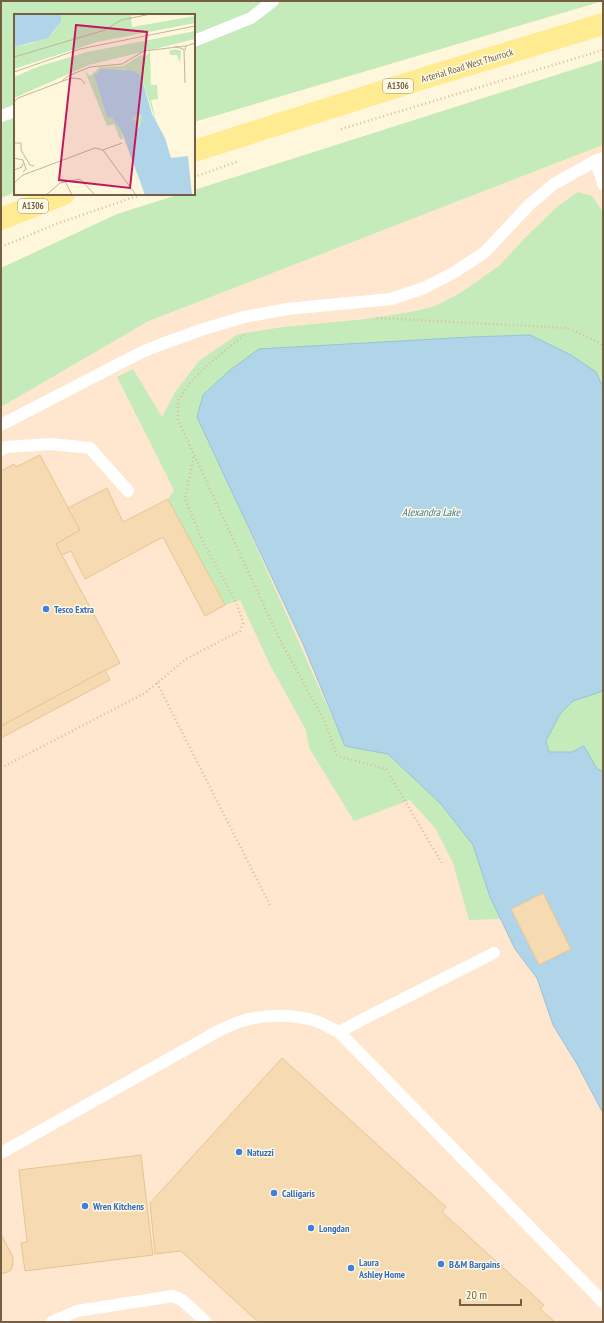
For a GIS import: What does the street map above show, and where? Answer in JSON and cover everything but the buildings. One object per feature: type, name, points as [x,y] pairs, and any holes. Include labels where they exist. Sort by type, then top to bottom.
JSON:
[{"type":"main road","name":"Arterial Road West Thurrock","points":[[195,151],[428,77],[603,24]]},
{"type":"main road","name":"A1306","points":[[1,219],[61,195]]},
{"type":"lane","points":[[195,41],[251,18],[273,1]]},
{"type":"lane","points":[[1,116],[14,111]]},
{"type":"lane","points":[[1,425],[138,354],[204,329],[244,317],[287,309],[391,299],[424,288],[453,273],[484,253],[530,204],[554,184],[599,160],[603,184]]},
{"type":"lane","points":[[1,450],[6,447],[51,444],[90,448],[128,491]]},
{"type":"lane","points":[[339,1032],[494,954]]},
{"type":"lane","points":[[1,1153],[231,1025],[251,1019],[270,1016],[292,1017],[317,1022],[339,1032],[603,1302]]},
{"type":"lane","points":[[52,1322],[77,1311],[173,1296],[182,1300],[206,1322]]},
{"type":"path","points":[[339,129],[603,50]]},
{"type":"path","points":[[195,177],[244,160]]},
{"type":"path","points":[[1,247],[56,224],[140,195]]},
{"type":"path","points":[[383,314],[375,317],[568,328],[600,343],[603,350]]},
{"type":"path","points":[[249,331],[203,369],[190,383],[178,401],[178,420],[279,638],[325,722],[337,756],[386,769],[443,864]]},
{"type":"path","points":[[1,768],[145,693],[186,659],[240,631],[244,623],[236,602],[203,542],[185,499],[194,454]]},
{"type":"path","points":[[157,683],[271,907]]},
{"type":"shaded area","points":[[603,145],[603,1322],[1,1322],[1,407],[149,321]]},
{"type":"green space","points":[[1,1],[603,1],[195,122],[195,14],[14,14],[14,192],[1,198]]},
{"type":"green space","points":[[603,60],[603,145],[149,321],[1,407],[1,268],[117,214],[177,195],[195,195],[195,190]]},
{"type":"green space","points":[[578,192],[592,196],[603,212],[603,387],[596,372],[530,335],[259,349],[197,417],[345,746],[388,754],[441,804],[473,845],[483,875],[501,919],[469,920],[453,863],[435,828],[410,800],[354,821],[309,748],[306,730],[270,665],[240,600],[225,605],[168,499],[174,490],[117,377],[133,369],[162,417],[175,392],[199,361],[238,334],[283,327],[366,319],[416,311],[435,306],[462,292],[500,265],[558,206]]},
{"type":"green space","points":[[603,691],[603,771],[597,769],[584,746],[572,752],[549,752],[546,741],[560,714],[573,701]]},
{"type":"water","name":"Alexandra Lake","points":[[530,335],[571,355],[596,372],[603,387],[603,691],[573,701],[560,714],[546,741],[549,752],[572,752],[584,746],[597,769],[603,771],[603,1113],[577,1064],[553,1025],[537,978],[515,949],[490,897],[473,845],[441,804],[388,754],[345,746],[303,644],[197,417],[203,395],[230,370],[259,349]]},
{"type":"place","name":"Tesco Extra","points":[[46,609]]},
{"type":"place","name":"Natuzzi","points":[[239,1152]]},
{"type":"place","name":"Calligaris","points":[[274,1193]]},
{"type":"place","name":"Wren Kitchens","points":[[85,1206]]},
{"type":"place","name":"Longdan","points":[[311,1228]]},
{"type":"place","name":"B&M Bargains","points":[[441,1264]]},
{"type":"place","name":"Laura Ashley Home","points":[[351,1268]]}]
